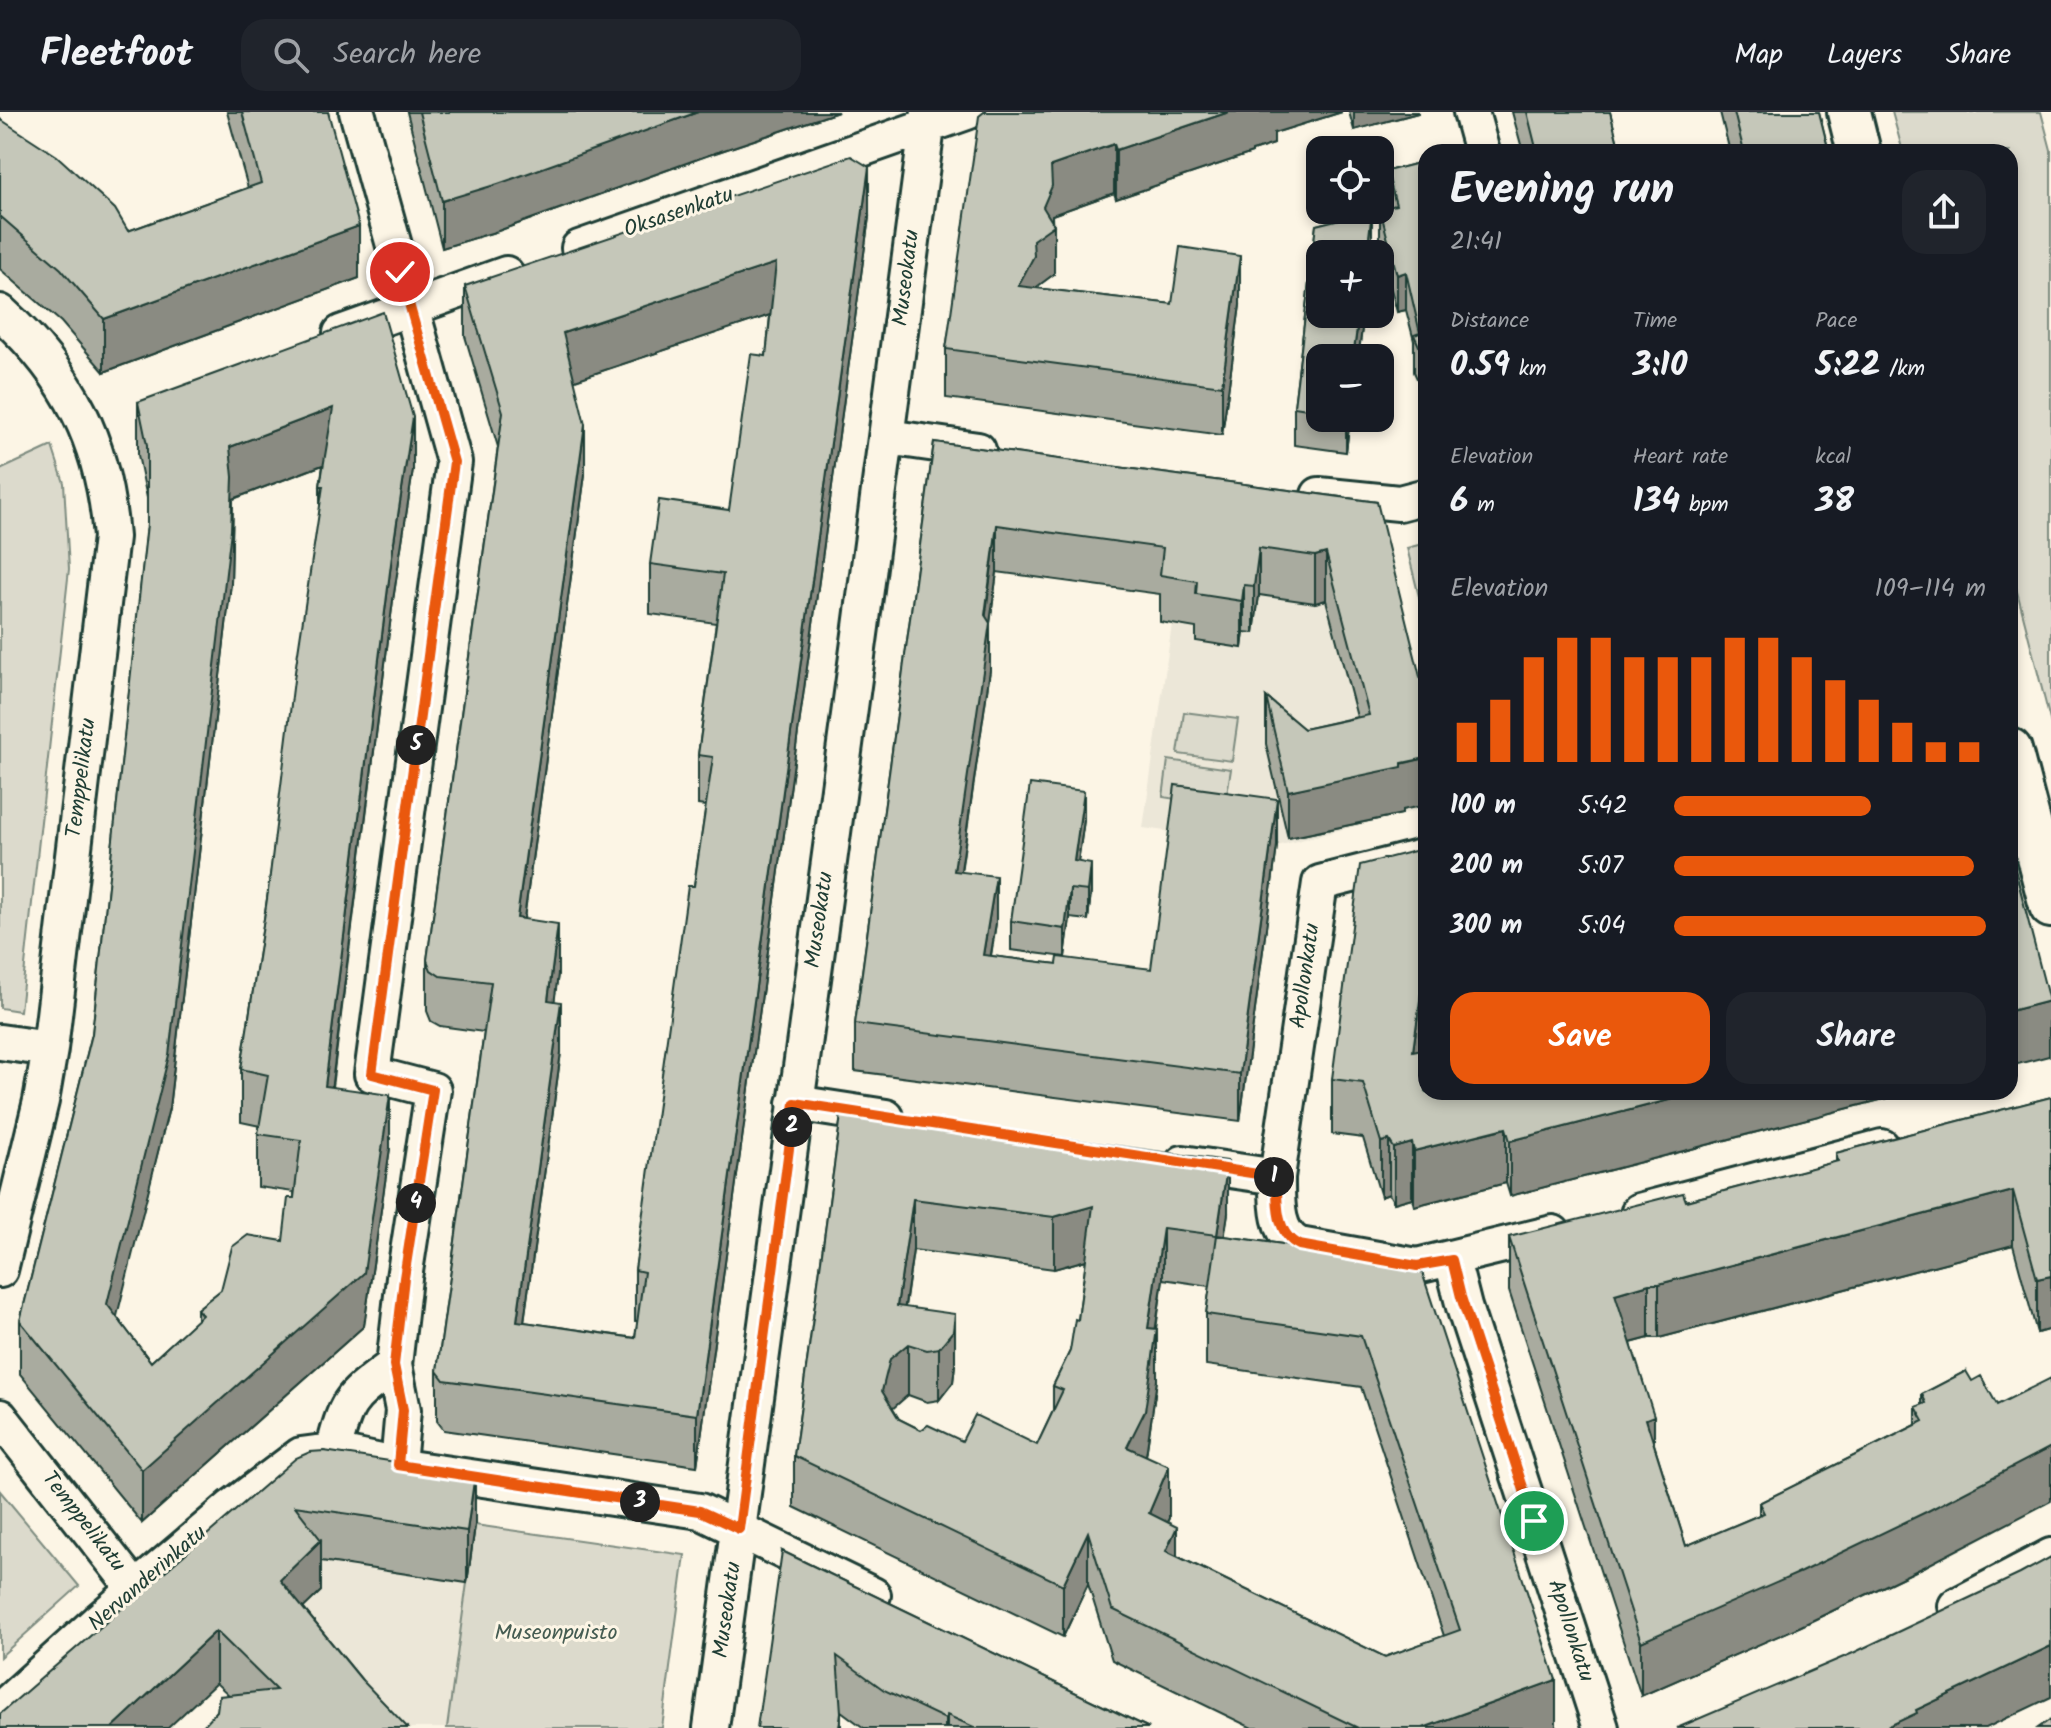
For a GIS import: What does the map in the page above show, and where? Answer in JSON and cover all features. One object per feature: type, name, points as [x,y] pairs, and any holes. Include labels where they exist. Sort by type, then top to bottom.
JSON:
[{"type":"street","points":[[357,112],[454,462],[372,1074],[433,1090],[394,1365],[403,1410],[398,1465]]},
{"type":"street","name":"Oksasenkatu","points":[[310,343],[928,119],[967,112]]},
{"type":"street","points":[[1471,112],[1480,144]]},
{"type":"street","points":[[1849,112],[1857,144]]},
{"type":"street","name":"Museokatu","points":[[711,1728],[928,119]]},
{"type":"street","name":"Temppelikatu","points":[[0,312],[21,331],[53,369],[85,424],[106,485],[111,537],[50,1049],[41,1101],[0,1270]]},
{"type":"street","points":[[887,437],[1010,454]]},
{"type":"street","points":[[1291,491],[1399,503],[1418,498]]},
{"type":"street","points":[[2018,780],[2051,906]]},
{"type":"street","name":"Apollonkatu","points":[[1277,1177],[1320,883],[1418,858]]},
{"type":"street","points":[[0,1042],[50,1049]]},
{"type":"street","points":[[795,1103],[912,1121]]},
{"type":"street","points":[[1158,1159],[1277,1177],[1281,1224],[1290,1241],[1417,1266],[1452,1260],[1915,1139]]},
{"type":"street","name":"Apollonkatu","points":[[1452,1260],[1461,1297],[1601,1728]]},
{"type":"street","points":[[394,1365],[353,1396],[317,1454],[700,1511],[898,1608]]},
{"type":"street","name":"Temppelikatu","points":[[0,1417],[136,1590]]},
{"type":"street","name":"Nervanderinkatu","points":[[0,1710],[232,1507],[317,1454]]},
{"type":"street","points":[[1930,1619],[2051,1556]]},
{"type":"shaded area","points":[[1304,539],[1418,717],[1418,810],[1277,846],[1143,828],[1176,596],[1244,632],[1254,633],[1257,595]]},
{"type":"shaded area","points":[[296,1510],[475,1525],[447,1728],[262,1728]]},
{"type":"green space","points":[[1892,112],[2041,112],[2051,150],[2051,724],[2018,595],[2018,144],[1901,144]]},
{"type":"green space","points":[[52,446],[64,483],[69,569],[20,1011],[0,1008],[0,470]]},
{"type":"green space","points":[[1418,545],[1418,593],[1407,548]]},
{"type":"green space","points":[[1184,712],[1238,719],[1232,761],[1178,754]]},
{"type":"green space","points":[[1168,760],[1231,769],[1225,807],[1163,797]]},
{"type":"green space","points":[[0,1491],[79,1586],[0,1657]]},
{"type":"green space","name":"Museonpuisto","points":[[475,1525],[685,1555],[662,1728],[447,1728]]},
{"type":"building","points":[[242,112],[328,112],[359,226],[104,319],[61,269],[0,216],[0,119],[57,156],[115,209],[128,231],[261,183]]},
{"type":"building","points":[[419,112],[698,112],[442,201]]},
{"type":"building","points":[[984,112],[1229,112],[1116,150],[1114,144],[1051,166],[1052,186],[1043,207],[1054,225],[1033,240],[1034,256],[1018,286],[1172,304],[1180,247],[1240,256],[1222,386],[946,349],[979,116]]},
{"type":"building","points":[[1527,112],[1610,112],[1618,144],[1535,144]]},
{"type":"building","points":[[1734,112],[1819,112],[1827,144],[1742,144]]},
{"type":"building","points":[[851,156],[869,167],[697,1415],[444,1380],[437,1371],[491,982],[440,976],[431,970],[427,960],[503,412],[465,286]],"holes":[[[776,263],[766,356],[751,354],[729,510],[659,500],[650,564],[723,574],[698,755],[713,757],[694,886],[688,886],[635,1270],[644,1272],[635,1338],[517,1321],[561,1002],[548,1000],[558,924],[517,918],[585,424],[563,333]]]},
{"type":"building","points":[[1418,163],[1418,324],[1406,272],[1397,275],[1394,240],[1388,240],[1384,224],[1394,224],[1394,169]]},
{"type":"building","points":[[1370,224],[1369,240],[1314,240],[1316,225]]},
{"type":"building","points":[[1306,308],[1306,328],[1357,328],[1355,344],[1306,344],[1306,409],[1294,407]]},
{"type":"building","points":[[383,312],[413,417],[393,548],[325,1086],[390,1095],[364,1273],[142,1470],[20,1321],[92,1034],[147,524],[147,445],[138,402]],"holes":[[[333,408],[320,486],[323,486],[241,1069],[268,1075],[258,1134],[301,1140],[294,1198],[288,1198],[283,1241],[248,1235],[232,1247],[221,1290],[197,1309],[202,1315],[151,1362],[107,1304],[169,1055],[231,530],[233,477],[230,447]]]},
{"type":"building","points":[[934,442],[1377,502],[1418,669],[1418,760],[1402,763],[1402,767],[1288,791],[1266,697],[1304,729],[1369,715],[1326,553],[1315,556],[1259,548],[1254,586],[1244,585],[1242,601],[1196,594],[1197,581],[1160,575],[1163,548],[997,525],[985,615],[990,623],[954,871],[996,876],[983,955],[1057,964],[1058,957],[1151,969],[1175,785],[1277,799],[1240,1074],[855,1024]]},
{"type":"building","points":[[1030,784],[1084,791],[1074,861],[1091,864],[1088,891],[1070,889],[1065,929],[1011,921]]},
{"type":"building","points":[[1418,850],[1418,1015],[1413,1051],[1418,1050],[1418,1100],[1669,1100],[1510,1141],[1506,1128],[1414,1151],[1412,1143],[1394,1148],[1389,1140],[1381,1142],[1363,1083],[1332,1079],[1360,865]]},
{"type":"building","points":[[2018,881],[2049,1001],[2018,1009]]},
{"type":"building","points":[[2051,1097],[2051,1276],[2037,1279],[2013,1191],[1615,1294],[1654,1416],[1646,1419],[1686,1546],[1764,1513],[1759,1503],[1924,1421],[1916,1407],[1926,1403],[1922,1394],[1966,1371],[1972,1381],[1981,1376],[1997,1405],[2051,1378],[2051,1447],[1801,1572],[1641,1642],[1509,1237],[1683,1193],[1686,1201],[1838,1161],[1836,1153]]},
{"type":"building","points":[[842,1108],[1228,1161],[1217,1235],[1419,1263],[1556,1680],[1423,1728],[1358,1728],[1112,1609],[1088,1532],[1063,1585],[794,1456]],"holes":[[[913,1199],[1054,1217],[1093,1206],[1078,1320],[1075,1319],[1070,1351],[1053,1386],[1063,1390],[1037,1445],[975,1415],[962,1441],[928,1425],[921,1430],[899,1419],[882,1391],[890,1359],[908,1344],[927,1350],[939,1348],[953,1331],[955,1314],[897,1306]],[[1163,1228],[1217,1235],[1206,1314],[1361,1336],[1460,1630],[1385,1657],[1166,1551],[1177,1527],[1149,1513],[1169,1466],[1127,1447],[1145,1411],[1157,1329],[1148,1328]]]},
{"type":"building","points":[[324,1451],[475,1474],[467,1531],[295,1506],[321,1540],[280,1580],[361,1679],[408,1728],[201,1728],[217,1711],[219,1696],[276,1690],[216,1631],[112,1728],[0,1728],[0,1714],[296,1458],[310,1452]]},
{"type":"building","points":[[782,1551],[1149,1728],[976,1728],[947,1715],[945,1719],[884,1690],[837,1656],[841,1712],[839,1728],[757,1728]]},
{"type":"building","points":[[2051,1557],[2051,1646],[1916,1710],[1917,1713],[1885,1728],[1677,1728],[1853,1653]]},
{"type":"building","points":[[2051,1719],[2051,1728],[2038,1728]]},
{"type":"route","points":[[400,272],[454,462],[372,1074],[433,1090],[394,1365],[403,1410],[398,1465],[700,1511],[739,1529],[795,1103],[1277,1177],[1281,1224],[1290,1241],[1417,1266],[1452,1260],[1461,1297],[1534,1521]]}]
